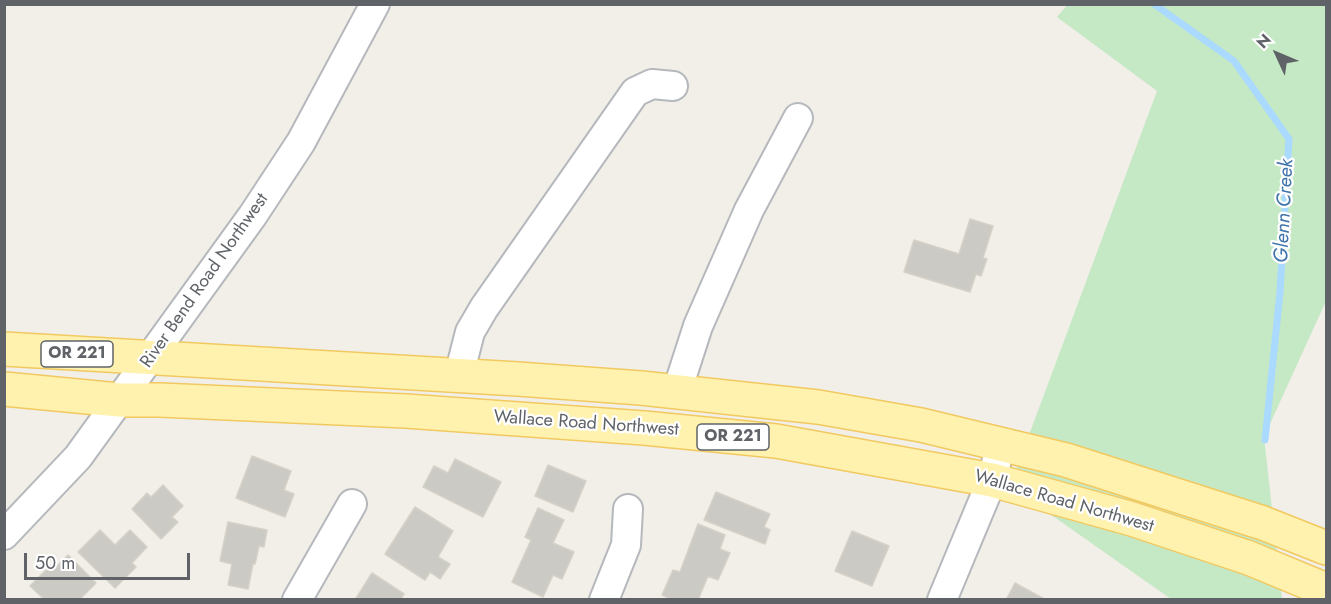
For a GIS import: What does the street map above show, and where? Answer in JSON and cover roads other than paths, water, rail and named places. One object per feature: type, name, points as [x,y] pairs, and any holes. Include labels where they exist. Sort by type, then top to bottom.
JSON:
[{"type":"main road","name":"OR 221","points":[[4,349],[459,375],[677,391],[818,407],[921,425],[1065,460],[1159,488],[1263,523],[1326,548]]},
{"type":"main road","name":"Wallace Road Northwest","points":[[4,389],[119,400],[406,411],[644,428],[776,441],[992,480],[1132,519],[1249,558],[1326,590]]},
{"type":"street","name":"River Bend Road Northwest","points":[[4,535],[78,457],[281,173],[324,101],[375,4]]},
{"type":"street","points":[[459,375],[470,332],[484,308],[635,92],[652,84],[673,86]]},
{"type":"street","points":[[677,391],[698,326],[749,210],[798,118]]},
{"type":"street","points":[[942,600],[992,480],[1001,443]]},
{"type":"street","points":[[297,600],[352,504]]},
{"type":"street","points":[[604,600],[626,545],[628,509]]},
{"type":"waterway","name":"Glenn Creek","points":[[1154,4],[1234,61],[1289,139],[1280,292],[1265,440]]}]
